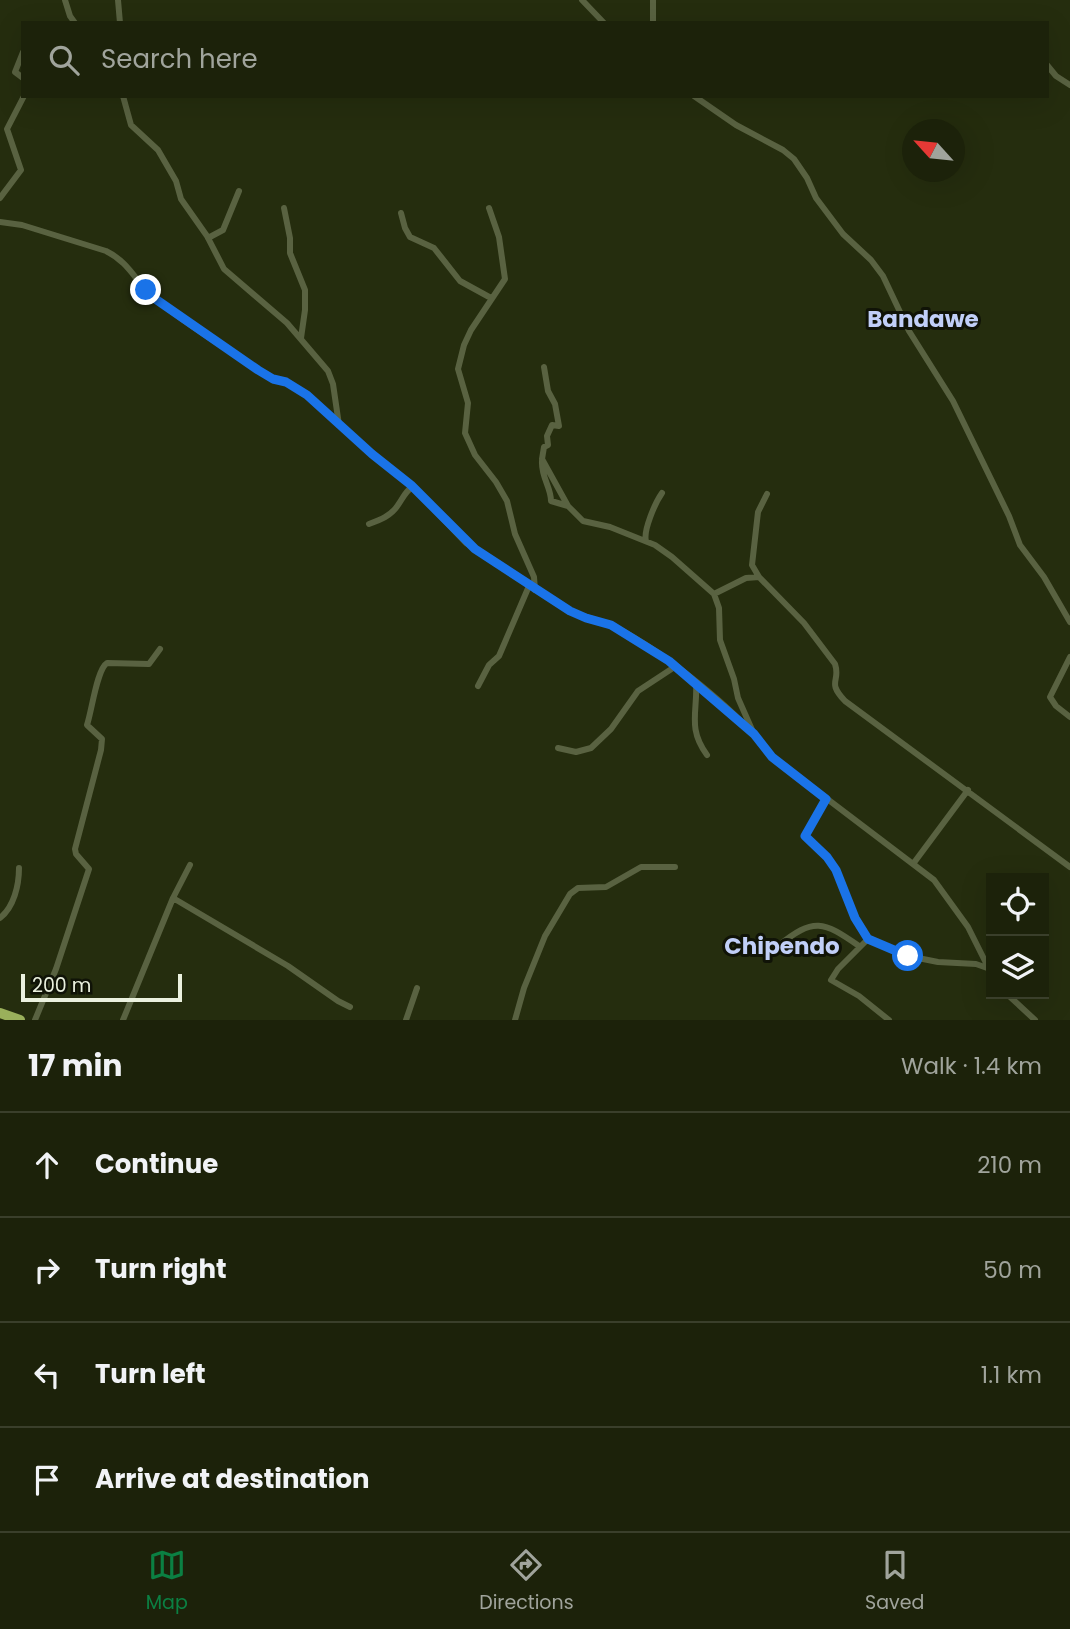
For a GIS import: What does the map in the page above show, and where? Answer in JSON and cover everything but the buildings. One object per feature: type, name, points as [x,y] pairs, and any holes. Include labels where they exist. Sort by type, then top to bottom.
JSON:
[{"type":"highway","points":[[0,1013],[20,1020]]},
{"type":"street","points":[[65,0],[74,21]]},
{"type":"street","points":[[118,0],[120,21]]},
{"type":"street","points":[[582,0],[602,21]]},
{"type":"street","points":[[653,0],[653,21]]},
{"type":"street","points":[[21,57],[15,72],[21,76]]},
{"type":"street","points":[[1049,67],[1070,85]]},
{"type":"street","points":[[0,198],[21,170],[8,129],[23,98]]},
{"type":"street","points":[[124,98],[131,125],[158,150],[176,181],[181,199],[208,238],[224,269],[301,338],[331,376],[340,425]]},
{"type":"street","points":[[697,98],[794,159],[816,198],[842,234],[883,276],[916,343],[953,401],[1009,516],[1020,545],[1044,577],[1070,622]]},
{"type":"street","points":[[208,238],[223,230],[239,191]]},
{"type":"street","points":[[284,208],[290,253],[305,290],[301,338]]},
{"type":"street","points":[[489,208],[499,237],[505,274],[503,284],[471,330],[459,360],[459,375],[468,402],[465,433],[475,455],[496,482],[507,502],[514,534],[534,577],[535,590]]},
{"type":"street","points":[[401,214],[410,237],[433,248],[460,281],[491,298]]},
{"type":"street","points":[[0,222],[22,225],[106,251],[117,257],[154,298],[258,370],[296,387],[412,487],[466,543],[570,611],[622,631],[676,666],[754,734],[772,757],[934,880],[968,927],[986,963]]},
{"type":"street","points":[[544,367],[559,426],[552,425],[547,436],[548,446],[544,447],[541,472],[551,492],[551,501],[568,506]]},
{"type":"street","points":[[542,459],[568,506],[583,521],[610,527],[646,541],[673,557],[713,594],[719,608],[720,640],[739,700],[754,734]]},
{"type":"street","points":[[369,524],[396,509],[405,492],[412,487]]},
{"type":"street","points":[[646,541],[651,515],[662,493]]},
{"type":"street","points":[[767,494],[758,512],[752,565],[759,577],[804,623],[835,664],[835,691],[1070,867]]},
{"type":"street","points":[[713,594],[746,578],[759,577]]},
{"type":"street","points":[[478,686],[489,666],[499,656],[529,586]]},
{"type":"street","points":[[35,1020],[56,969],[89,869],[75,849],[101,750],[102,738],[87,725],[100,670],[107,663],[149,664],[160,649]]},
{"type":"street","points":[[1070,657],[1050,696],[1056,706],[1070,717]]},
{"type":"street","points":[[558,748],[576,752],[591,748],[611,729],[638,691],[676,666]]},
{"type":"street","points":[[696,682],[697,702],[693,716],[698,738],[706,755]]},
{"type":"street","points":[[914,864],[968,790]]},
{"type":"street","points":[[826,799],[805,836],[827,857],[836,870],[855,918],[868,939],[908,956],[938,962],[976,964],[986,969]]},
{"type":"street","points":[[122,1020],[173,898],[190,865]]},
{"type":"street","points":[[515,1020],[524,988],[545,936],[570,894],[579,888],[606,887],[640,867],[675,866]]},
{"type":"street","points":[[0,918],[5,914],[19,885],[19,868]]},
{"type":"street","points":[[173,898],[350,1006]]},
{"type":"street","points":[[778,946],[797,931],[821,925],[839,932],[859,946]]},
{"type":"street","points":[[868,939],[838,969],[831,980],[859,996],[889,1020]]},
{"type":"street","points":[[406,1020],[417,988]]},
{"type":"street","points":[[1012,999],[1035,1020]]},
{"type":"district","name":"Bandawe","points":[[923,319]]},
{"type":"district","name":"Chipendo","points":[[782,946]]},
{"type":"route","points":[[146,290],[258,370],[296,387],[307,395],[383,464],[411,485],[466,543],[570,611],[622,631],[696,682],[754,734],[772,757],[826,799],[805,836],[827,857],[836,870],[855,918],[868,939],[908,956]]}]
